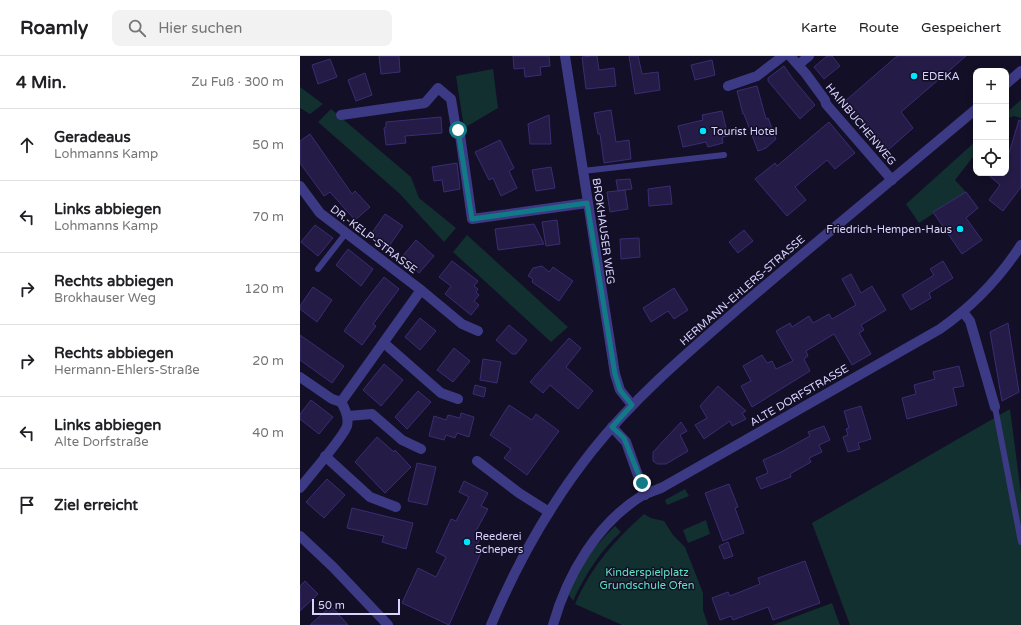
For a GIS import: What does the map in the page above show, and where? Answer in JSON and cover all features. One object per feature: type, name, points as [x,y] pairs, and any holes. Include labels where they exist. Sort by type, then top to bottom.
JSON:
[{"type":"street","name":"BROKHAUSER WEG","points":[[565,56],[615,374],[620,390],[632,405]]},
{"type":"street","points":[[728,86],[757,76],[783,56]]},
{"type":"street","name":"HAINBUCHENWEG","points":[[790,56],[806,74],[825,100],[826,104],[892,180]]},
{"type":"street","points":[[798,65],[809,56]]},
{"type":"street","points":[[1009,81],[1021,71]]},
{"type":"street","points":[[341,114],[425,103],[438,88],[451,99],[455,123],[460,135],[472,219],[587,203]]},
{"type":"street","name":"HERMANN-EHLERS-STRASSE","points":[[491,625],[518,568],[549,512],[579,468],[632,405],[683,357],[786,267],[973,112]]},
{"type":"street","name":"DR.-KELP-STRASSE","points":[[300,186],[320,213],[422,290],[462,324],[478,331]]},
{"type":"street","name":"ALTE DORFSTRASSE","points":[[553,625],[568,583],[583,556],[612,522],[631,504],[644,495],[663,487],[934,332],[963,312],[980,297],[1002,273],[1021,245]]},
{"type":"street","points":[[341,402],[422,290]]},
{"type":"street","points":[[963,312],[970,321],[995,407]]},
{"type":"street","points":[[384,343],[440,393],[458,399]]},
{"type":"street","points":[[300,377],[332,399],[341,402],[348,416],[345,430],[300,488]]},
{"type":"street","points":[[348,416],[372,414],[402,440],[421,449]]},
{"type":"street","points":[[612,427],[626,442],[644,495]]},
{"type":"street","points":[[325,456],[370,497],[396,507]]},
{"type":"street","points":[[477,461],[519,493],[549,512]]},
{"type":"street","points":[[300,536],[333,567],[388,625]]},
{"type":"lane","points":[[583,171],[724,155]]},
{"type":"lane","points":[[318,269],[346,233]]},
{"type":"lane","points":[[995,407],[1021,542]]},
{"type":"green space","points":[[493,69],[498,108],[464,128],[456,76]]},
{"type":"green space","points":[[300,87],[323,104],[310,114],[300,108]]},
{"type":"green space","points":[[1021,100],[1021,118],[1014,116],[1009,118],[1009,110]]},
{"type":"green space","points":[[331,109],[411,177],[419,198],[456,228],[444,242],[400,194],[318,122]]},
{"type":"green space","points":[[973,144],[973,157],[955,180],[966,192],[919,223],[906,204]]},
{"type":"green space","points":[[467,235],[568,327],[551,342],[453,252]]},
{"type":"green space","points":[[1010,409],[1021,494],[1021,625],[850,625],[812,523]]},
{"type":"green space","points":[[685,489],[689,496],[667,505],[665,500]]},
{"type":"green space","name":"Kinderspielplatz Grundschule Ofen","points":[[644,514],[651,518],[664,521],[673,535],[685,547],[703,593],[703,610],[708,625],[622,625],[575,604],[596,566],[604,555]]},
{"type":"green space","points":[[706,520],[710,534],[688,543],[683,530]]},
{"type":"green space","points":[[615,526],[621,532],[606,547],[594,564],[573,601],[569,595],[575,576],[601,540]]},
{"type":"green space","points":[[832,603],[840,625],[773,625]]},
{"type":"building","points":[[379,56],[399,56],[400,72],[381,74]]},
{"type":"building","points":[[513,56],[549,56],[550,66],[540,67],[541,75],[525,77],[524,68],[514,69]]},
{"type":"building","points":[[597,56],[599,70],[614,68],[616,86],[586,89],[582,57]]},
{"type":"building","points":[[629,56],[638,56],[642,74],[658,72],[660,90],[635,94]]},
{"type":"building","points":[[827,56],[832,56],[840,66],[824,79],[814,67]]},
{"type":"building","points":[[897,56],[966,56],[901,112],[913,128],[886,152],[844,102]]},
{"type":"building","points":[[330,59],[337,77],[318,84],[312,65]]},
{"type":"building","points":[[712,60],[715,75],[695,80],[691,65]]},
{"type":"building","points":[[784,66],[815,105],[800,119],[768,81],[768,78]]},
{"type":"building","points":[[365,73],[372,95],[356,101],[348,80]]},
{"type":"building","points":[[757,86],[766,119],[768,118],[776,139],[766,148],[758,151],[743,114],[737,91]]},
{"type":"building","points":[[611,110],[616,142],[629,140],[631,159],[604,163],[600,134],[598,134],[594,113]]},
{"type":"building","name":"Tourist Hotel","points":[[722,111],[728,136],[722,137],[723,143],[708,147],[706,142],[683,147],[678,126],[703,120],[702,115]]},
{"type":"building","points":[[549,115],[551,144],[530,144],[528,124]]},
{"type":"building","points":[[441,117],[442,133],[405,136],[406,143],[386,145],[384,128],[386,127],[386,122]]},
{"type":"building","points":[[1019,120],[1021,121],[1021,187],[1003,211],[989,200],[1000,185],[990,176],[1009,176],[1009,153]]},
{"type":"building","points":[[829,122],[855,153],[835,169],[827,160],[795,187],[806,200],[787,216],[755,179],[775,163],[777,166]]},
{"type":"building","points":[[310,134],[352,194],[355,191],[370,207],[355,220],[330,192],[324,196],[300,163],[300,141]]},
{"type":"building","points":[[500,140],[514,168],[509,171],[517,188],[501,196],[493,178],[489,180],[475,152]]},
{"type":"building","points":[[457,163],[460,189],[444,192],[442,180],[434,181],[432,167]]},
{"type":"building","points":[[551,167],[555,188],[536,191],[532,170]]},
{"type":"building","points":[[630,179],[632,189],[618,191],[616,180]]},
{"type":"building","points":[[670,186],[672,204],[649,206],[648,189]]},
{"type":"building","points":[[625,190],[628,209],[610,212],[607,192]]},
{"type":"building","name":"Friedrich-Hempen-Haus","points":[[966,192],[978,208],[966,218],[982,240],[962,254],[933,212]]},
{"type":"building","points":[[385,214],[403,226],[387,249],[369,237]]},
{"type":"building","points":[[557,220],[560,244],[546,246],[542,222]]},
{"type":"building","points":[[534,224],[544,244],[498,250],[495,229]]},
{"type":"building","points":[[315,225],[333,238],[318,256],[301,242]]},
{"type":"building","points":[[744,230],[753,241],[738,253],[729,242]]},
{"type":"building","points":[[639,238],[640,257],[621,259],[620,239]]},
{"type":"building","points":[[416,240],[434,256],[419,273],[401,258]]},
{"type":"building","points":[[348,249],[373,269],[361,286],[336,265]]},
{"type":"building","points":[[452,261],[478,281],[474,286],[478,289],[476,292],[479,295],[474,301],[479,305],[471,315],[445,294],[451,286],[439,277]]},
{"type":"building","points":[[943,261],[953,278],[929,293],[931,298],[911,310],[902,295],[934,275],[930,269]]},
{"type":"building","points":[[542,266],[549,272],[553,267],[573,281],[559,301],[532,282],[533,279],[528,276],[533,268]]},
{"type":"building","points":[[851,274],[861,293],[872,286],[886,310],[861,325],[864,330],[859,333],[871,354],[852,365],[834,334],[806,351],[808,356],[804,359],[810,371],[752,407],[741,386],[751,381],[743,366],[762,355],[767,363],[772,361],[776,369],[793,361],[776,331],[790,323],[792,327],[809,316],[813,323],[829,314],[832,319],[856,305],[842,279]]},
{"type":"building","points":[[384,277],[399,289],[373,324],[376,326],[362,345],[344,331]]},
{"type":"building","points":[[313,287],[332,300],[317,322],[300,309],[300,306]]},
{"type":"building","points":[[674,288],[688,310],[674,319],[668,311],[651,322],[643,308]]},
{"type":"building","points":[[420,318],[436,331],[420,350],[405,337]]},
{"type":"building","points":[[1008,323],[1019,392],[1002,401],[990,332]]},
{"type":"building","points":[[509,325],[527,340],[516,354],[512,354],[496,340]]},
{"type":"building","points":[[300,335],[344,366],[332,383],[300,360]]},
{"type":"building","points":[[569,338],[581,348],[566,367],[593,391],[578,409],[550,385],[543,393],[530,382]]},
{"type":"building","points":[[454,348],[470,361],[453,382],[437,370]]},
{"type":"building","points":[[483,359],[501,362],[497,383],[480,380]]},
{"type":"building","points":[[384,364],[403,380],[381,406],[363,390]]},
{"type":"building","points":[[959,366],[964,386],[953,388],[957,405],[907,419],[902,398],[916,394],[914,385],[935,379],[933,372]]},
{"type":"building","points":[[475,385],[486,388],[484,397],[473,394]]},
{"type":"building","points":[[718,386],[746,411],[742,413],[746,419],[732,426],[730,421],[704,439],[695,425],[707,418],[700,406]]},
{"type":"building","points":[[418,391],[431,402],[407,429],[395,417]]},
{"type":"building","points":[[311,400],[333,417],[319,434],[300,419],[300,414]]},
{"type":"building","points":[[509,405],[532,420],[536,414],[559,431],[527,475],[504,458],[511,449],[490,435]]},
{"type":"building","points":[[861,406],[871,439],[858,443],[860,449],[848,452],[843,437],[848,435],[846,429],[849,428],[844,411]]},
{"type":"building","points":[[461,413],[474,417],[469,437],[457,433],[455,438],[446,435],[444,440],[429,436],[434,416],[446,420],[448,415],[460,418]]},
{"type":"building","points":[[681,422],[687,431],[680,435],[688,451],[666,464],[657,464],[653,461],[653,452]]},
{"type":"building","points":[[824,426],[830,440],[819,445],[822,452],[809,458],[811,462],[790,474],[791,477],[761,489],[756,478],[768,473],[763,460],[810,436],[808,432]]},
{"type":"building","points":[[377,437],[394,452],[395,450],[411,467],[385,493],[355,462]]},
{"type":"building","points":[[417,463],[436,467],[427,505],[408,501]]},
{"type":"building","points":[[327,479],[345,495],[324,518],[306,502]]},
{"type":"building","points":[[464,481],[488,493],[481,506],[488,509],[476,531],[482,534],[477,545],[483,548],[449,625],[402,603],[418,568],[436,577],[446,557],[436,552],[451,519],[456,521],[469,497],[459,492]]},
{"type":"building","points":[[729,484],[738,507],[735,508],[744,533],[723,541],[705,493]]},
{"type":"building","points":[[352,508],[413,523],[406,549],[382,542],[384,536],[347,528]]},
{"type":"building","points":[[728,542],[733,556],[724,559],[719,546]]},
{"type":"building","points":[[805,561],[820,603],[773,620],[768,607],[733,620],[731,616],[720,620],[712,598],[728,592],[730,596],[760,584],[758,578]]},
{"type":"building","points":[[305,581],[318,594],[300,611],[300,586]]},
{"type":"building","points":[[331,606],[348,625],[310,625]]},
{"type":"place","name":"EDEKA","points":[[914,76]]},
{"type":"place","name":"Tourist Hotel","points":[[703,131]]},
{"type":"place","name":"Friedrich-Hempen-Haus","points":[[960,229]]},
{"type":"place","name":"Reederei Schepers","points":[[467,542]]},
{"type":"route","points":[[458,130],[472,219],[587,203],[604,316],[615,374],[622,394],[632,405],[612,427],[624,438],[642,483]]}]
